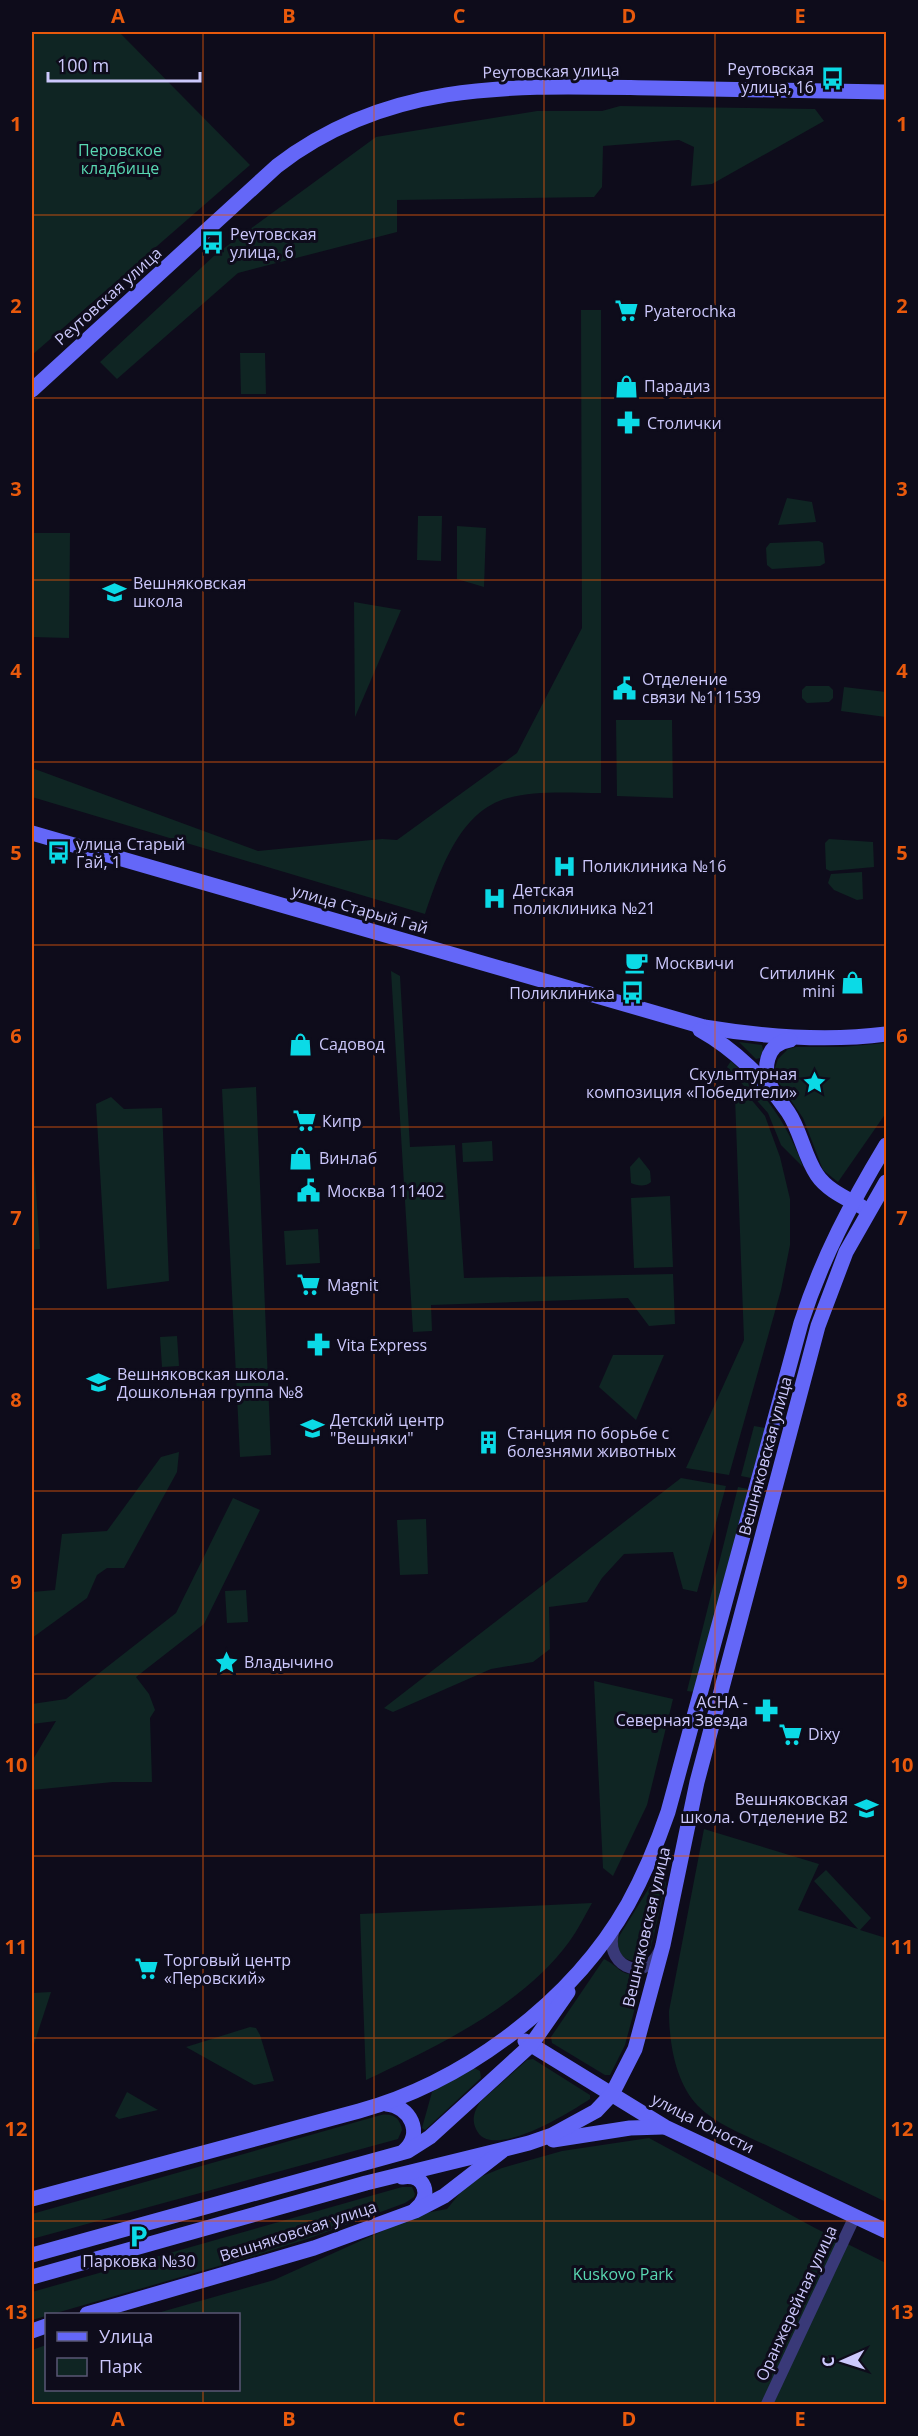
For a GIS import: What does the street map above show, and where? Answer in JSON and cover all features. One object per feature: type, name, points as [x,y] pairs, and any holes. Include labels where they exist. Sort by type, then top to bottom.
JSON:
[{"type":"main road","name":"Реутовская улица","points":[[32,390],[286,159],[355,121],[389,108],[444,94],[523,86],[886,92]]},
{"type":"main road","name":"улица Старый Гай","points":[[32,833],[678,1020],[734,1032],[796,1039],[886,1034]]},
{"type":"main road","name":"улица Старый Гай","points":[[678,1020],[711,1037],[730,1051],[775,1094]]},
{"type":"main road","name":"улица Старый Гай","points":[[796,1039],[779,1043],[768,1055],[767,1076],[775,1094],[797,1128],[817,1176],[826,1186],[870,1211]]},
{"type":"main road","name":"Вешняковская улица","points":[[32,2199],[391,2102],[471,2061],[512,2033],[558,1994],[582,1968],[615,1924],[646,1867],[675,1791],[801,1323],[817,1274],[853,1202],[886,1145]]},
{"type":"main road","name":"Вешняковская улица","points":[[90,2313],[314,2248],[415,2211],[444,2196],[507,2147],[529,2143],[552,2135],[585,2119],[612,2094],[635,2049],[663,1945],[697,1782],[826,1301],[846,1252],[886,1182]]},
{"type":"main road","points":[[32,2255],[399,2154],[430,2138],[531,2045],[548,2023],[582,1968]]},
{"type":"main road","name":"улица Юности","points":[[512,2033],[665,2127],[886,2230]]},
{"type":"main road","points":[[391,2102],[407,2112],[413,2127],[412,2142],[399,2154]]},
{"type":"main road","points":[[529,2143],[630,2128],[665,2127]]},
{"type":"main road","points":[[32,2277],[366,2183],[507,2147]]},
{"type":"main road","points":[[366,2183],[407,2176],[416,2178],[422,2182],[426,2195],[415,2211]]},
{"type":"street","points":[[780,1401],[784,1396],[791,1395],[796,1399],[797,1406]]},
{"type":"street","points":[[615,1924],[611,1947],[613,1955],[624,1966],[639,1968],[648,1965],[656,1958],[663,1945]]},
{"type":"street","name":"Оранжерейная улица","points":[[767,2404],[855,2216]]},
{"type":"green space","name":"Перовское кладбище","points":[[32,32],[119,32],[250,165],[32,355]]},
{"type":"green space","points":[[620,106],[815,109],[824,121],[712,184],[691,186],[694,147],[679,140],[603,146],[602,187],[594,197],[397,200],[397,232],[238,273],[117,379],[100,362],[216,254],[376,137],[537,111],[602,111]]},
{"type":"green space","points":[[581,310],[601,310],[601,793],[554,792],[519,795],[491,805],[476,816],[454,845],[437,880],[425,914],[32,797],[32,768],[258,851],[382,839],[397,840],[517,753],[582,628]]},
{"type":"green space","points":[[240,353],[265,353],[266,394],[241,394]]},
{"type":"green space","points":[[787,498],[812,502],[816,522],[778,525]]},
{"type":"green space","points":[[418,516],[442,516],[441,561],[417,560]]},
{"type":"green space","points":[[457,526],[486,528],[484,587],[457,579]]},
{"type":"green space","points":[[32,533],[70,533],[69,638],[32,637]]},
{"type":"green space","points":[[819,541],[823,543],[825,563],[820,566],[772,569],[767,565],[766,548],[770,543]]},
{"type":"green space","points":[[354,602],[401,610],[355,717]]},
{"type":"green space","points":[[806,686],[829,686],[833,690],[833,698],[829,702],[807,703],[802,698],[802,690]]},
{"type":"green space","points":[[844,687],[886,692],[886,717],[841,711]]},
{"type":"green space","points":[[616,720],[672,720],[673,798],[617,796]]},
{"type":"green space","points":[[829,839],[873,842],[874,867],[830,871],[826,869],[825,843]]},
{"type":"green space","points":[[862,872],[863,899],[857,900],[834,890],[828,883],[831,874]]},
{"type":"green space","points":[[391,971],[400,976],[410,1147],[455,1145],[464,1278],[673,1274],[675,1324],[649,1326],[628,1298],[431,1305],[432,1331],[413,1332]]},
{"type":"green space","points":[[739,1042],[762,1045],[760,1058],[756,1059]]},
{"type":"green space","points":[[886,1043],[886,1113],[838,1182],[823,1170],[803,1118],[777,1080],[775,1068],[778,1059],[788,1049],[796,1047],[842,1047]]},
{"type":"green space","points":[[731,1061],[765,1097],[774,1110],[790,1136],[803,1167],[781,1145],[768,1113],[727,1067]]},
{"type":"green space","points":[[256,1087],[271,1455],[240,1457],[222,1089]]},
{"type":"green space","points":[[111,1097],[124,1109],[162,1108],[169,1281],[107,1289],[96,1104]]},
{"type":"green space","points":[[735,1097],[749,1097],[765,1116],[780,1157],[790,1199],[790,1245],[781,1290],[729,1475],[686,1468],[744,1340]]},
{"type":"green space","points":[[32,1134],[40,1249],[32,1250]]},
{"type":"green space","points":[[492,1141],[493,1161],[463,1162],[462,1143]]},
{"type":"green space","points":[[639,1157],[650,1171],[651,1182],[649,1184],[631,1183],[630,1167]]},
{"type":"green space","points":[[670,1196],[673,1267],[634,1268],[631,1198]]},
{"type":"green space","points":[[318,1229],[320,1263],[286,1265],[284,1231]]},
{"type":"green space","points":[[177,1336],[179,1366],[162,1367],[160,1337]]},
{"type":"green space","points":[[613,1355],[664,1355],[636,1420],[599,1387]]},
{"type":"green space","points":[[754,1426],[765,1428],[751,1478],[741,1476]]},
{"type":"green space","points":[[179,1452],[177,1472],[124,1568],[107,1568],[97,1575],[87,1598],[32,1638],[32,1592],[55,1590],[62,1534],[107,1531],[161,1457]]},
{"type":"green space","points":[[681,1478],[726,1486],[697,1592],[683,1589],[673,1552],[624,1554],[602,1578],[587,1602],[549,1607],[550,1649],[533,1662],[491,1669],[393,1712],[384,1708]]},
{"type":"green space","points":[[738,1487],[748,1489],[694,1692],[687,1691]]},
{"type":"green space","points":[[233,1498],[260,1510],[204,1624],[136,1677],[149,1694],[155,1710],[150,1718],[152,1782],[113,1782],[32,1790],[32,1761],[56,1721],[32,1724],[32,1704],[66,1699],[176,1613]]},
{"type":"green space","points":[[426,1519],[428,1574],[400,1575],[397,1520]]},
{"type":"green space","points":[[246,1590],[248,1622],[227,1623],[225,1591]]},
{"type":"green space","points":[[594,1681],[673,1699],[647,1805],[613,1876],[603,1868]]},
{"type":"green space","points":[[704,1829],[819,1864],[798,1910],[858,1929],[814,1881],[826,1870],[871,1918],[860,1930],[886,1938],[886,2202],[723,2124],[698,2106],[684,2085],[672,2048],[669,2011]]},
{"type":"green space","points":[[657,1875],[664,1876],[666,1884],[650,1951],[639,1960],[628,1960],[620,1952],[618,1938]]},
{"type":"green space","points":[[592,1903],[569,1942],[550,1965],[503,2005],[449,2039],[366,2080],[360,1914]]},
{"type":"green space","points":[[604,1959],[625,1973],[644,1974],[625,2045],[610,2075],[605,2075],[552,2043],[551,2037]]},
{"type":"green space","points":[[51,1992],[32,2050],[32,1993]]},
{"type":"green space","points":[[250,2027],[256,2028],[260,2035],[274,2081],[254,2085],[186,2047]]},
{"type":"green space","points":[[533,2059],[590,2095],[590,2099],[550,2123],[513,2138],[497,2140],[484,2138],[476,2129],[474,2122],[475,2111],[480,2102],[527,2060]]},
{"type":"green space","points":[[474,2068],[480,2071],[481,2078],[425,2130],[422,2128],[432,2092]]},
{"type":"green space","points":[[127,2092],[158,2110],[119,2119],[115,2116]]},
{"type":"green space","points":[[381,2115],[389,2115],[398,2119],[402,2130],[398,2139],[32,2239],[32,2214]]},
{"type":"green space","name":"Kuskovo Park","points":[[649,2138],[815,2228],[886,2263],[886,2404],[32,2404],[32,2350],[45,2345],[45,2391],[240,2391],[240,2313],[158,2313],[274,2280],[420,2214],[447,2209],[460,2193],[480,2177],[502,2168],[562,2151]]},
{"type":"green space","points":[[402,2187],[412,2187],[415,2194],[405,2203],[310,2238],[56,2313],[45,2313],[45,2316],[32,2320],[32,2292]]},
{"type":"place","name":"Реутовская улица, 16","points":[[832,78]]},
{"type":"place","name":"Реутовская улица, 6","points":[[212,243]]},
{"type":"place","name":"Pyaterochka","points":[[626,311]]},
{"type":"place","name":"Парадиз","points":[[626,386]]},
{"type":"place","name":"Столички","points":[[629,423]]},
{"type":"place","name":"Вешняковская школа","points":[[115,592]]},
{"type":"place","name":"Отделение связи №111539","points":[[624,688]]},
{"type":"place","name":"улица Старый Гай, 1","points":[[58,853]]},
{"type":"place","name":"Поликлиника №16","points":[[564,866]]},
{"type":"place","name":"Детская поликлиника №21","points":[[495,899]]},
{"type":"place","name":"Москвичи","points":[[637,963]]},
{"type":"place","name":"Ситилинк mini","points":[[853,982]]},
{"type":"place","name":"Поликлиника","points":[[633,993]]},
{"type":"place","name":"Садовод","points":[[301,1044]]},
{"type":"place","name":"Скульптурная композиция «Победители»","points":[[815,1083]]},
{"type":"place","name":"Кипр","points":[[304,1121]]},
{"type":"place","name":"Винлаб","points":[[301,1158]]},
{"type":"place","name":"Москва 111402","points":[[309,1191]]},
{"type":"place","name":"Magnit","points":[[309,1285]]},
{"type":"place","name":"Vita Express","points":[[319,1345]]},
{"type":"place","name":"Вешняковская школа. Дошкольная группа №8","points":[[99,1383]]},
{"type":"place","name":"Детский центр \"Вешняки\"","points":[[312,1429]]},
{"type":"place","name":"Станция по борьбе с болезнями животных","points":[[489,1442]]},
{"type":"place","name":"Владычино","points":[[226,1662]]},
{"type":"place","name":"АСНА - Северная Звезда","points":[[766,1711]]},
{"type":"place","name":"Dixy","points":[[790,1734]]},
{"type":"place","name":"Вешняковская школа. Отделение В2","points":[[866,1808]]},
{"type":"place","name":"Торговый центр «Перовский»","points":[[146,1969]]},
{"type":"place","name":"Парковка №30","points":[[139,2236]]}]
